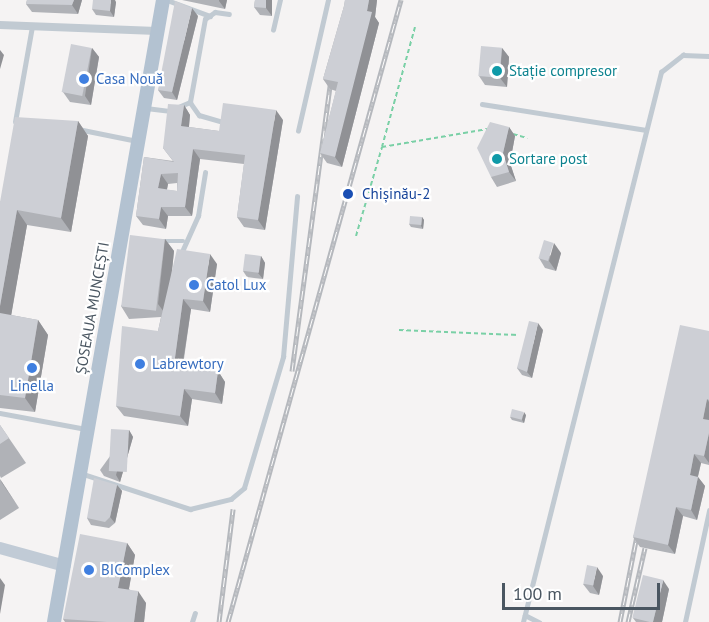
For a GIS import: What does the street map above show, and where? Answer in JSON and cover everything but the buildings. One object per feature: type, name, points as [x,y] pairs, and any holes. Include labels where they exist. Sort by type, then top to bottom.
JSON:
[{"type":"main road","name":"ȘOSEAUA MUNCEȘTI","points":[[54,622],[126,239],[137,141],[162,0]]},
{"type":"street","points":[[0,25],[157,31]]},
{"type":"street","points":[[0,548],[65,566]]},
{"type":"lane","points":[[167,0],[210,16],[229,14]]},
{"type":"lane","points":[[273,30],[280,0]]},
{"type":"lane","points":[[298,131],[328,0]]},
{"type":"lane","points":[[210,16],[190,102],[199,115],[224,123]]},
{"type":"lane","points":[[14,129],[32,27]]},
{"type":"lane","points":[[523,622],[661,72],[671,60],[709,56]]},
{"type":"lane","points":[[143,108],[170,111],[190,102]]},
{"type":"lane","points":[[482,104],[646,130]]},
{"type":"lane","points":[[16,117],[27,119]]},
{"type":"lane","points":[[71,128],[137,141]]},
{"type":"lane","points":[[179,262],[183,241],[198,216],[205,173]]},
{"type":"lane","points":[[83,474],[190,509],[231,499],[244,488],[283,357],[297,197]]},
{"type":"lane","points":[[153,241],[183,241]]},
{"type":"lane","points":[[0,413],[89,430]]},
{"type":"lane","points":[[685,622],[709,511]]},
{"type":"lane","points":[[192,622],[195,614]]},
{"type":"lane","points":[[525,615],[538,622]]},
{"type":"path","points":[[356,236],[415,27]]},
{"type":"path","points":[[382,147],[493,128]]},
{"type":"path","points":[[505,131],[527,138]]},
{"type":"path","points":[[399,330],[518,335]]},
{"type":"railway","points":[[228,622],[401,0]]},
{"type":"railway","points":[[292,371],[332,71]]},
{"type":"railway","points":[[219,622],[233,509]]},
{"type":"railway","points":[[620,622],[639,525]]},
{"type":"railway","points":[[628,622],[645,548]]},
{"type":"place","name":"Stație compresor","points":[[497,71]]},
{"type":"place","name":"Casa Nouă","points":[[84,79]]},
{"type":"place","name":"Sortare post","points":[[497,159]]},
{"type":"place","name":"Chișinău-2","points":[[348,194]]},
{"type":"place","name":"Catol Lux","points":[[194,285]]},
{"type":"place","name":"Labrewtory","points":[[140,364]]},
{"type":"place","name":"Linella","points":[[32,368]]},
{"type":"place","name":"BIComplex","points":[[89,570]]}]
